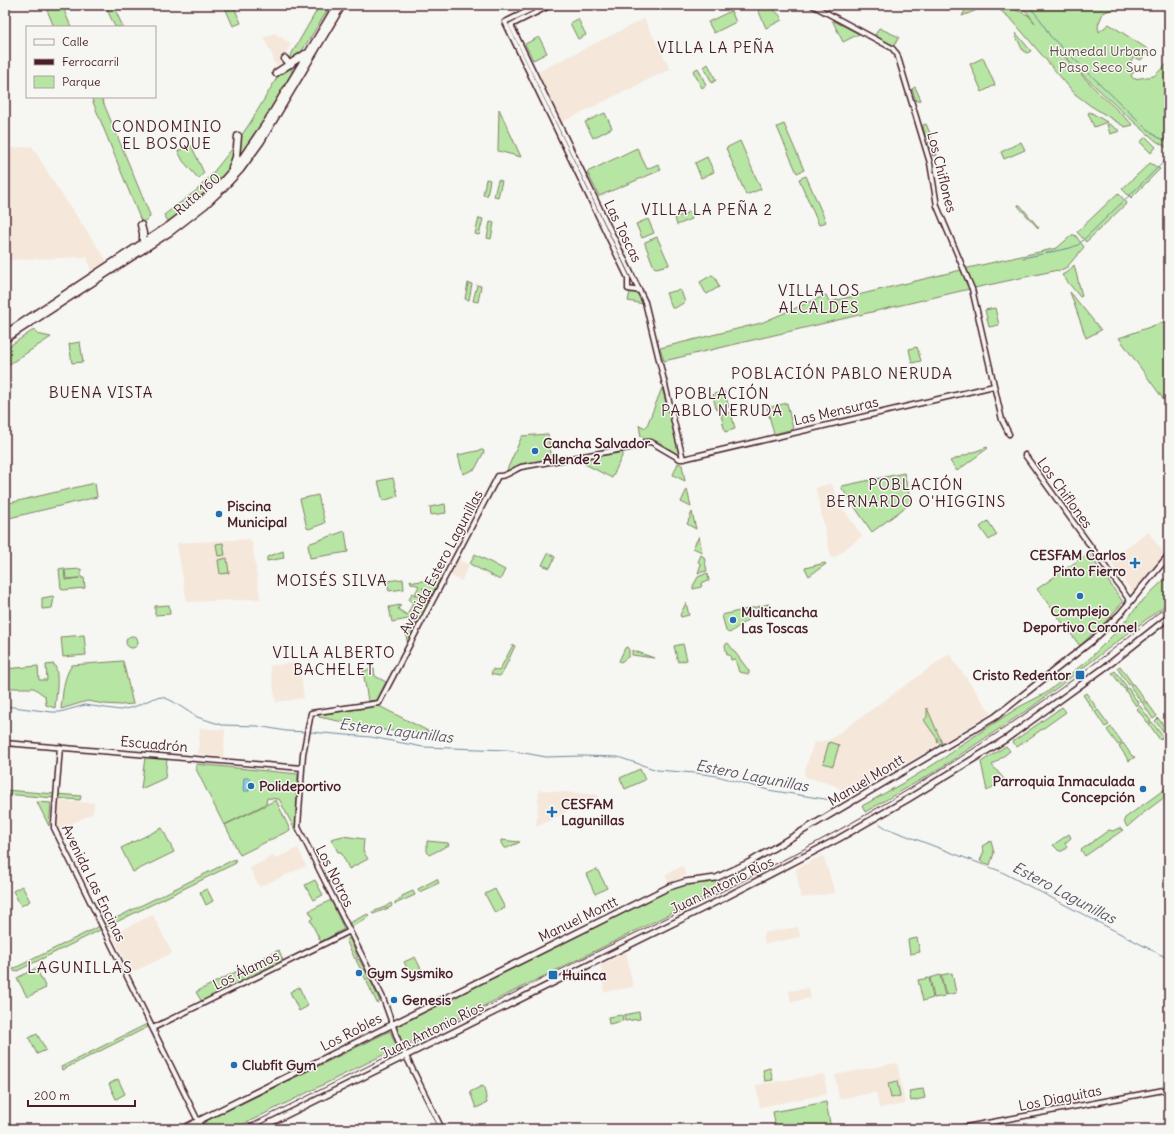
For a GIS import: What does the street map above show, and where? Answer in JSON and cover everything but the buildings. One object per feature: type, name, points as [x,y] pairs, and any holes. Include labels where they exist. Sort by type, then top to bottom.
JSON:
[{"type":"highway","name":"Ruta 160","points":[[5,335],[143,243],[194,207],[228,176],[256,140],[337,5]]},
{"type":"highway","name":"Ruta 160","points":[[5,335],[170,232],[205,205],[224,187],[261,141],[342,5]]},
{"type":"highway","points":[[276,73],[310,50]]},
{"type":"highway","points":[[285,59],[291,64]]},
{"type":"highway","points":[[228,176],[236,157],[238,136]]},
{"type":"highway","points":[[141,225],[143,243]]},
{"type":"main road","name":"Manuel Montt","points":[[531,956],[673,886],[685,882],[719,877],[750,862],[995,717],[1088,645],[1115,620],[1169,555]]},
{"type":"main road","name":"Juan Antonio Ríos","points":[[258,1129],[788,866],[861,826],[1011,736],[1111,663],[1169,617]]},
{"type":"main road","name":"Los Robles","points":[[182,1129],[531,956]]},
{"type":"street","name":"Las Toscas","points":[[540,5],[505,22],[628,277],[628,289],[640,291]]},
{"type":"street","name":"Las Toscas","points":[[551,5],[511,25],[640,291],[646,307],[683,459]]},
{"type":"street","name":"Los Chiflones","points":[[812,5],[893,49],[897,54],[930,162],[937,206],[972,289],[1003,424],[1009,434]]},
{"type":"street","name":"Las Mensuras","points":[[683,459],[994,386]]},
{"type":"street","name":"Avenida Estero Lagunillas","points":[[311,713],[379,703],[498,476],[505,476],[514,469],[521,467],[642,445],[650,441],[678,458],[683,459]]},
{"type":"street","name":"Los Chiflones","points":[[1025,455],[1130,601]]},
{"type":"street","name":"Los Notros","points":[[311,713],[302,768],[298,827],[386,1004],[398,1040],[442,1129]]},
{"type":"street","name":"Escuadrón","points":[[5,743],[302,768]]},
{"type":"street","name":"Avenida Las Encinas","points":[[60,747],[54,828],[202,1129]]},
{"type":"street","name":"Los Álamos","points":[[153,1028],[350,931]]},
{"type":"street","name":"Los Diaguitas","points":[[955,1129],[1169,1089]]},
{"type":"shaded area","points":[[644,19],[670,69],[562,122],[538,72]]},
{"type":"shaded area","points":[[274,33],[291,44],[278,66],[273,62],[273,57],[264,38]]},
{"type":"shaded area","points":[[32,146],[56,186],[107,261],[91,271],[87,257],[5,260],[5,149]]},
{"type":"shaded area","points":[[830,484],[833,487],[840,505],[862,536],[834,558],[831,557],[816,489],[817,487]]},
{"type":"shaded area","name":"CESFAM Carlos Pinto Fierro","points":[[1148,532],[1164,553],[1156,566],[1133,593],[1109,560]]},
{"type":"shaded area","points":[[249,539],[252,542],[260,599],[187,602],[177,543]]},
{"type":"shaded area","points":[[458,560],[469,565],[461,581],[450,575]]},
{"type":"shaded area","points":[[949,654],[991,713],[942,743],[859,790],[855,784],[843,791],[834,785],[806,777],[804,774],[814,742],[818,743],[826,740],[828,741]]},
{"type":"shaded area","points":[[299,662],[304,698],[276,702],[270,666]]},
{"type":"shaded area","points":[[200,728],[225,730],[223,757],[198,754]]},
{"type":"shaded area","name":"CESFAM Lagunillas","points":[[539,790],[598,795],[597,797],[536,827]]},
{"type":"shaded area","points":[[58,801],[94,803],[93,813],[59,830],[57,826]]},
{"type":"shaded area","points":[[298,848],[306,866],[259,887],[250,868],[273,856],[275,859]]},
{"type":"shaded area","points":[[823,855],[835,893],[801,898],[796,869]]},
{"type":"shaded area","points":[[682,866],[686,875],[669,883],[665,875]]},
{"type":"shaded area","points":[[153,915],[172,953],[131,973],[112,934]]},
{"type":"shaded area","points":[[798,927],[800,937],[765,944],[763,933]]},
{"type":"shaded area","points":[[626,952],[633,987],[604,992],[601,965]]},
{"type":"shaded area","points":[[809,988],[811,998],[791,1002],[789,991]]},
{"type":"shaded area","points":[[897,1063],[905,1104],[879,1108],[876,1092],[839,1099],[835,1075]]},
{"type":"shaded area","points":[[824,1074],[827,1094],[760,1107],[756,1085]]},
{"type":"green space","points":[[45,5],[62,5],[71,26],[54,26]]},
{"type":"green space","points":[[105,5],[113,5],[123,26],[115,26]]},
{"type":"green space","points":[[224,5],[233,5],[241,23],[233,26]]},
{"type":"green space","points":[[320,5],[331,5],[300,54],[293,62],[288,60]]},
{"type":"green space","points":[[756,5],[772,9],[778,13],[782,20],[766,28]]},
{"type":"green space","points":[[968,5],[982,5],[984,7],[962,16]]},
{"type":"green space","name":"Humedal Urbano Paso Seco Sur","points":[[994,5],[1013,5],[1016,10],[1028,15],[1035,23],[1026,11],[1015,5],[1122,5],[1103,13],[1098,25],[1099,32],[1109,24],[1149,50],[1141,60],[1134,57],[1129,65],[1135,70],[1131,76],[1134,79],[1154,76],[1169,62],[1169,114],[1166,118],[1169,125],[1169,149],[1156,141],[1118,108],[1058,49],[1097,91],[1133,125],[1125,127],[1091,106],[1075,94],[1012,20]]},
{"type":"green space","points":[[731,11],[736,22],[714,33],[708,22]]},
{"type":"green space","points":[[578,19],[586,35],[578,39],[570,23]]},
{"type":"green space","points":[[832,20],[859,34],[843,42]]},
{"type":"green space","points":[[879,28],[899,37],[895,44],[893,45],[874,37]]},
{"type":"green space","points":[[1016,33],[1031,51],[1027,53],[1023,51],[1015,34]]},
{"type":"green space","points":[[539,37],[547,53],[533,60],[525,44]]},
{"type":"green space","points":[[983,58],[995,85],[982,92],[970,64]]},
{"type":"green space","points":[[708,64],[716,80],[712,83],[704,67]]},
{"type":"green space","points":[[292,68],[292,73],[265,119],[234,163],[203,194],[168,221],[164,215],[197,190],[211,175],[232,149],[250,123],[278,76]]},
{"type":"green space","points":[[698,68],[706,85],[702,88],[693,71]]},
{"type":"green space","points":[[915,87],[921,100],[916,101],[912,89]]},
{"type":"green space","points":[[91,98],[101,98],[150,215],[150,217],[143,222],[141,221]]},
{"type":"green space","points":[[499,109],[521,157],[498,151]]},
{"type":"green space","points":[[1090,112],[1107,122],[1094,127],[1088,113]]},
{"type":"green space","points":[[605,113],[612,128],[593,138],[585,122]]},
{"type":"green space","points":[[784,124],[804,170],[797,173],[777,127]]},
{"type":"green space","points":[[926,124],[932,138],[926,139],[923,125]]},
{"type":"green space","points":[[1107,124],[1109,124],[1120,131],[1110,134]]},
{"type":"green space","points":[[1146,137],[1156,147],[1151,153],[1140,142]]},
{"type":"green space","points":[[740,141],[761,189],[746,195],[726,148]]},
{"type":"green space","points":[[931,141],[937,155],[933,156],[928,143]]},
{"type":"green space","points":[[1021,142],[1025,150],[1004,159],[1001,152]]},
{"type":"green space","points":[[191,145],[204,173],[199,178],[183,161],[178,151]]},
{"type":"green space","points":[[637,148],[647,169],[658,164],[661,170],[599,196],[587,172]]},
{"type":"green space","points":[[707,157],[714,172],[701,178],[695,163]]},
{"type":"green space","points":[[1150,163],[1160,169],[1131,198],[1122,189]]},
{"type":"green space","points":[[806,176],[826,222],[819,225],[799,179]]},
{"type":"green space","points":[[486,179],[490,180],[487,196],[483,195]]},
{"type":"green space","points":[[498,180],[502,181],[498,197],[494,196]]},
{"type":"green space","points":[[1118,193],[1127,203],[1086,242],[1077,232]]},
{"type":"green space","points":[[1018,205],[1020,205],[1039,228],[1038,228]]},
{"type":"green space","points":[[689,212],[692,219],[677,225],[675,218]]},
{"type":"green space","points":[[479,218],[483,219],[479,235],[475,234]]},
{"type":"green space","points":[[648,219],[654,233],[642,238],[636,224]]},
{"type":"green space","points":[[490,222],[494,223],[491,239],[487,238]]},
{"type":"green space","points":[[1072,235],[1075,235],[1084,247],[1067,267],[1059,271],[965,290],[664,361],[660,348],[761,323],[826,295],[829,302],[1057,248]]},
{"type":"green space","points":[[657,237],[669,265],[656,268],[654,267],[645,242]]},
{"type":"green space","points":[[1074,265],[1082,296],[1080,297],[1062,275],[1069,271]]},
{"type":"green space","points":[[712,275],[715,277],[719,287],[707,294],[700,282]]},
{"type":"green space","points":[[468,283],[472,284],[469,300],[465,299]]},
{"type":"green space","points":[[477,285],[481,286],[478,302],[473,301]]},
{"type":"green space","points":[[679,290],[681,291],[685,302],[675,308],[672,308],[666,293]]},
{"type":"green space","points":[[630,292],[638,293],[643,304],[628,301]]},
{"type":"green space","points":[[1070,292],[1101,330],[1086,338]]},
{"type":"green space","points":[[995,308],[999,325],[989,327],[985,310]]},
{"type":"green space","points":[[1169,320],[1169,407],[1119,338]]},
{"type":"green space","points":[[35,329],[37,334],[51,337],[5,367],[5,349]]},
{"type":"green space","points":[[80,342],[83,362],[72,363],[69,344]]},
{"type":"green space","points":[[917,347],[921,361],[912,363],[909,349]]},
{"type":"green space","points":[[662,388],[681,456],[659,442],[650,440],[645,441],[642,436],[641,437],[639,425],[646,428]]},
{"type":"green space","points":[[724,391],[729,407],[718,410],[716,409],[713,395]]},
{"type":"green space","points":[[787,403],[793,429],[774,434],[767,408]]},
{"type":"green space","points":[[731,412],[735,429],[725,432],[721,415]]},
{"type":"green space","points":[[548,434],[552,459],[520,465],[506,472],[522,436]]},
{"type":"green space","points":[[987,447],[988,448],[957,471],[950,461]]},
{"type":"green space","points":[[483,450],[484,452],[475,469],[463,474],[458,455]]},
{"type":"green space","points":[[621,452],[623,454],[612,478],[577,460]]},
{"type":"green space","points":[[678,463],[682,465],[685,481],[673,475]]},
{"type":"green space","points":[[904,473],[911,503],[872,532],[841,487]]},
{"type":"green space","points":[[393,478],[398,496],[383,501],[378,481]]},
{"type":"green space","points":[[95,483],[97,497],[5,519],[5,504]]},
{"type":"green space","points":[[687,489],[691,507],[681,502]]},
{"type":"green space","points":[[318,495],[325,523],[309,529],[307,528],[300,499]]},
{"type":"green space","points":[[445,504],[446,513],[431,515],[430,507]]},
{"type":"green space","points":[[692,512],[696,529],[687,524]]},
{"type":"green space","points":[[988,521],[997,535],[989,540],[980,527]]},
{"type":"green space","points":[[345,531],[348,552],[310,558],[308,544]]},
{"type":"green space","points":[[699,536],[702,552],[693,548]]},
{"type":"green space","points":[[223,543],[225,555],[218,556],[216,544]]},
{"type":"green space","points":[[283,551],[284,558],[267,561],[267,557]]},
{"type":"green space","points":[[548,553],[555,557],[550,568],[542,565]]},
{"type":"green space","points":[[475,554],[505,570],[500,580],[470,564]]},
{"type":"green space","name":"Complejo Deportivo Coronel","points":[[1089,554],[1123,602],[1080,646],[1037,589]]},
{"type":"green space","points":[[701,555],[704,557],[707,571],[698,573],[701,564],[698,562]]},
{"type":"green space","points":[[227,558],[229,573],[220,574],[218,560]]},
{"type":"green space","points":[[826,564],[809,576],[805,568]]},
{"type":"green space","points":[[64,568],[65,580],[79,578],[66,579],[65,570],[81,569],[81,578],[84,578],[85,588],[63,590],[61,588],[59,569]]},
{"type":"green space","points":[[707,573],[709,581],[703,582],[701,587],[693,589],[698,577]]},
{"type":"green space","points":[[1169,575],[1169,602],[1032,707],[936,771],[865,812],[862,806],[947,756],[956,748],[1019,707],[1046,693],[1088,660],[1118,630],[1141,602]]},
{"type":"green space","points":[[403,579],[404,589],[389,591],[387,581]]},
{"type":"green space","points":[[440,579],[433,593],[422,588],[432,594],[428,601],[415,594],[419,586],[411,583],[410,580],[414,582]]},
{"type":"green space","points":[[412,593],[429,603],[418,623],[416,624],[408,619],[392,622],[389,607],[401,605],[398,609],[407,615],[413,603],[409,600]]},
{"type":"green space","points":[[53,596],[52,608],[42,609],[42,598]]},
{"type":"green space","points":[[686,603],[689,615],[681,617],[680,615]]},
{"type":"green space","points":[[769,604],[731,632],[729,633],[726,631],[722,615]]},
{"type":"green space","points":[[169,605],[170,614],[155,615],[155,606]]},
{"type":"green space","points":[[409,625],[415,630],[409,641],[407,641],[405,626]]},
{"type":"green space","points":[[84,635],[86,655],[63,657],[61,637]]},
{"type":"green space","points":[[134,636],[137,637],[137,647],[130,648],[127,647],[126,640],[127,637]]},
{"type":"green space","points":[[728,643],[749,671],[749,674],[739,672],[735,659],[731,660],[730,655],[727,655],[725,645]]},
{"type":"green space","points":[[683,644],[687,660],[678,662],[674,646]]},
{"type":"green space","points":[[513,645],[515,646],[502,674],[499,676],[491,674],[493,669],[499,671]]},
{"type":"green space","points":[[627,647],[629,650],[629,656],[621,662],[619,661],[625,648]]},
{"type":"green space","points":[[632,650],[654,658],[632,655]]},
{"type":"green space","points":[[123,661],[133,704],[104,704],[87,701],[61,709],[65,680],[72,665]]},
{"type":"green space","points":[[54,664],[57,673],[55,708],[46,705],[45,696],[34,688],[5,688],[5,669],[38,666],[39,680],[47,680],[46,665]]},
{"type":"green space","points":[[1120,666],[1132,683],[1129,685],[1117,668]]},
{"type":"green space","points":[[374,669],[375,676],[386,682],[377,700],[368,701],[363,671]]},
{"type":"green space","points":[[1115,671],[1127,687],[1124,689],[1112,673]]},
{"type":"green space","points":[[1133,684],[1145,700],[1142,703],[1130,686]]},
{"type":"green space","points":[[1128,688],[1139,704],[1136,706],[1125,690]]},
{"type":"green space","points":[[1086,693],[1097,708],[1094,711],[1083,695]]},
{"type":"green space","points":[[1146,701],[1157,716],[1153,719],[1143,704]]},
{"type":"green space","points":[[379,706],[428,731],[427,733],[381,730],[319,717],[318,715]]},
{"type":"green space","points":[[1140,706],[1151,721],[1148,723],[1137,709]]},
{"type":"green space","points":[[1062,707],[1066,712],[1017,747],[1013,742],[1014,741]]},
{"type":"green space","points":[[927,708],[942,743],[939,744],[937,742],[938,740],[924,720],[927,717]]},
{"type":"green space","points":[[1098,710],[1109,725],[1105,727],[1095,712]]},
{"type":"green space","points":[[1158,718],[1169,733],[1166,735],[1155,721]]},
{"type":"green space","points":[[1152,722],[1163,737],[1160,740],[1149,724]]},
{"type":"green space","points":[[1111,727],[1122,742],[1118,745],[1107,730]]},
{"type":"green space","points":[[829,742],[839,745],[833,766],[823,763]]},
{"type":"green space","points":[[1123,743],[1132,756],[1135,757],[1129,761],[1119,746]]},
{"type":"green space","points":[[1006,746],[1010,751],[992,765],[1004,779],[987,791],[981,762]]},
{"type":"green space","points":[[145,757],[167,759],[165,778],[141,789]]},
{"type":"green space","name":"Polideportivo","points":[[196,764],[298,774],[295,830],[279,799],[267,798],[266,804],[224,825],[196,769]]},
{"type":"green space","points":[[640,769],[645,780],[625,789],[620,778]]},
{"type":"green space","points":[[1169,786],[1169,794],[1127,827],[1124,821],[1125,818]]},
{"type":"green space","points":[[5,790],[81,796],[80,800],[5,794]]},
{"type":"green space","points":[[276,800],[290,830],[240,855],[225,825]]},
{"type":"green space","points":[[37,802],[51,803],[49,826]]},
{"type":"green space","points":[[162,828],[174,852],[133,872],[121,848]]},
{"type":"green space","points":[[1119,828],[1123,830],[1085,856],[1081,850],[1109,830],[1113,831]]},
{"type":"green space","points":[[1069,834],[1071,838],[1065,843],[1067,848],[1059,851],[1053,845]]},
{"type":"green space","points":[[343,836],[364,839],[363,851],[368,859],[349,869],[341,852],[338,852],[331,839]]},
{"type":"green space","points":[[501,840],[520,842],[504,848]]},
{"type":"green space","points":[[427,841],[448,843],[449,845],[429,855],[427,851]]},
{"type":"green space","points":[[991,841],[994,853],[990,865],[980,861],[984,851],[982,846]]},
{"type":"green space","points":[[235,859],[236,863],[15,972],[13,969]]},
{"type":"green space","points":[[597,869],[607,888],[595,894],[586,874]]},
{"type":"green space","points":[[437,879],[439,883],[419,892],[418,889]]},
{"type":"green space","points":[[718,879],[724,887],[403,1046],[395,1027],[672,888]]},
{"type":"green space","points":[[315,880],[323,895],[313,900],[305,885]]},
{"type":"green space","points":[[22,886],[30,901],[21,906],[13,891]]},
{"type":"green space","points":[[207,889],[213,901],[206,905],[200,892]]},
{"type":"green space","points":[[495,889],[505,908],[495,913],[485,894]]},
{"type":"green space","points":[[413,891],[415,895],[395,904],[395,902],[402,898],[402,896]]},
{"type":"green space","points":[[331,900],[344,929],[321,942],[310,920],[313,918],[309,911]]},
{"type":"green space","points":[[391,903],[391,907],[373,914],[372,912]]},
{"type":"green space","points":[[368,914],[369,917],[353,926],[350,925],[349,923]]},
{"type":"green space","points":[[349,938],[358,957],[355,959],[346,940]]},
{"type":"green space","points":[[917,938],[920,952],[910,954],[908,940]]},
{"type":"green space","points":[[279,950],[283,961],[202,1002],[196,992]]},
{"type":"green space","points":[[415,957],[424,975],[414,981],[404,962]]},
{"type":"green space","points":[[359,959],[369,978],[366,980],[356,960]]},
{"type":"green space","points":[[36,968],[46,988],[27,997],[17,978]]},
{"type":"green space","points":[[952,973],[956,993],[946,995],[941,975]]},
{"type":"green space","points":[[940,975],[945,996],[934,998],[930,978]]},
{"type":"green space","points":[[929,978],[933,998],[923,1001],[918,980]]},
{"type":"green space","points":[[370,980],[380,1001],[377,1003],[367,982]]},
{"type":"green space","points":[[299,987],[308,1006],[299,1011],[290,992]]},
{"type":"green space","points":[[639,1012],[640,1019],[625,1021],[624,1015]]},
{"type":"green space","points":[[622,1015],[623,1021],[609,1024],[608,1017]]},
{"type":"green space","points":[[147,1024],[148,1027],[62,1070],[61,1067]]},
{"type":"green space","points":[[390,1031],[397,1048],[234,1129],[208,1129],[204,1122]]},
{"type":"green space","points":[[37,1034],[46,1050],[37,1054],[29,1038]]},
{"type":"green space","points":[[770,1068],[773,1080],[765,1081],[763,1070]]},
{"type":"green space","points":[[118,1079],[125,1094],[116,1099],[109,1084]]},
{"type":"green space","points":[[897,1081],[900,1096],[891,1098],[888,1083]]},
{"type":"green space","points":[[482,1086],[484,1087],[487,1103],[476,1108],[470,1092]]},
{"type":"green space","points":[[923,1089],[925,1098],[911,1101],[909,1091]]},
{"type":"green space","points":[[826,1102],[831,1129],[776,1129],[773,1112]]},
{"type":"water","points":[[244,778],[250,778],[249,791],[243,791]]},
{"type":"waterway","points":[[1028,5],[1040,19],[1050,36],[1145,127],[1157,137],[1169,142]]},
{"type":"waterway","points":[[1046,253],[1078,245],[1169,157]]},
{"type":"waterway","points":[[1023,258],[1042,254]]},
{"type":"waterway","name":"Estero Lagunillas","points":[[5,706],[52,712],[60,712],[85,705],[120,710],[134,707],[154,698],[163,697],[197,717],[222,725],[258,726],[286,731],[307,732]]},
{"type":"waterway","name":"Estero Lagunillas","points":[[310,732],[371,737],[423,747],[508,750],[546,757],[618,757],[657,770],[717,776],[768,790],[837,801]]},
{"type":"waterway","name":"Estero Lagunillas","points":[[880,824],[886,828],[1000,871],[1169,959]]},
{"type":"railway","points":[[241,1129],[738,883],[839,830],[938,772],[986,741],[1079,675],[1169,604]]},
{"type":"place","name":"Cancha Salvador Allende 2","points":[[535,451]]},
{"type":"place","name":"Piscina Municipal","points":[[219,514]]},
{"type":"place","name":"CESFAM Carlos Pinto Fierro","points":[[1135,563]]},
{"type":"place","name":"Complejo Deportivo Coronel","points":[[1080,596]]},
{"type":"place","name":"Multicancha Las Toscas","points":[[733,620]]},
{"type":"place","name":"Cristo Redentor","points":[[1080,675]]},
{"type":"place","name":"Polideportivo","points":[[251,786]]},
{"type":"place","name":"Parroquia Inmaculada Concepción","points":[[1143,789]]},
{"type":"place","name":"CESFAM Lagunillas","points":[[552,812]]},
{"type":"place","name":"Gym Sysmiko","points":[[359,973]]},
{"type":"place","name":"Huinca","points":[[553,975]]},
{"type":"place","name":"Genesis","points":[[394,1000]]},
{"type":"place","name":"Clubfit Gym","points":[[234,1065]]},
{"type":"district","name":"VILLA LA PEÑA","points":[[716,48]]},
{"type":"district","name":"CONDOMINIO EL BOSQUE","points":[[167,136]]},
{"type":"district","name":"VILLA LA PEÑA 2","points":[[707,210]]},
{"type":"district","name":"VILLA LOS ALCALDES","points":[[819,300]]},
{"type":"district","name":"POBLACIÓN PABLO NERUDA","points":[[842,374]]},
{"type":"district","name":"BUENA VISTA","points":[[101,393]]},
{"type":"district","name":"POBLACIÓN PABLO NERUDA","points":[[722,402]]},
{"type":"district","name":"POBLACIÓN BERNARDO O'HIGGINS","points":[[916,494]]},
{"type":"district","name":"MOISÉS SILVA","points":[[332,581]]},
{"type":"district","name":"VILLA ALBERTO BACHELET","points":[[334,662]]},
{"type":"district","name":"LAGUNILLAS","points":[[80,967]]}]
